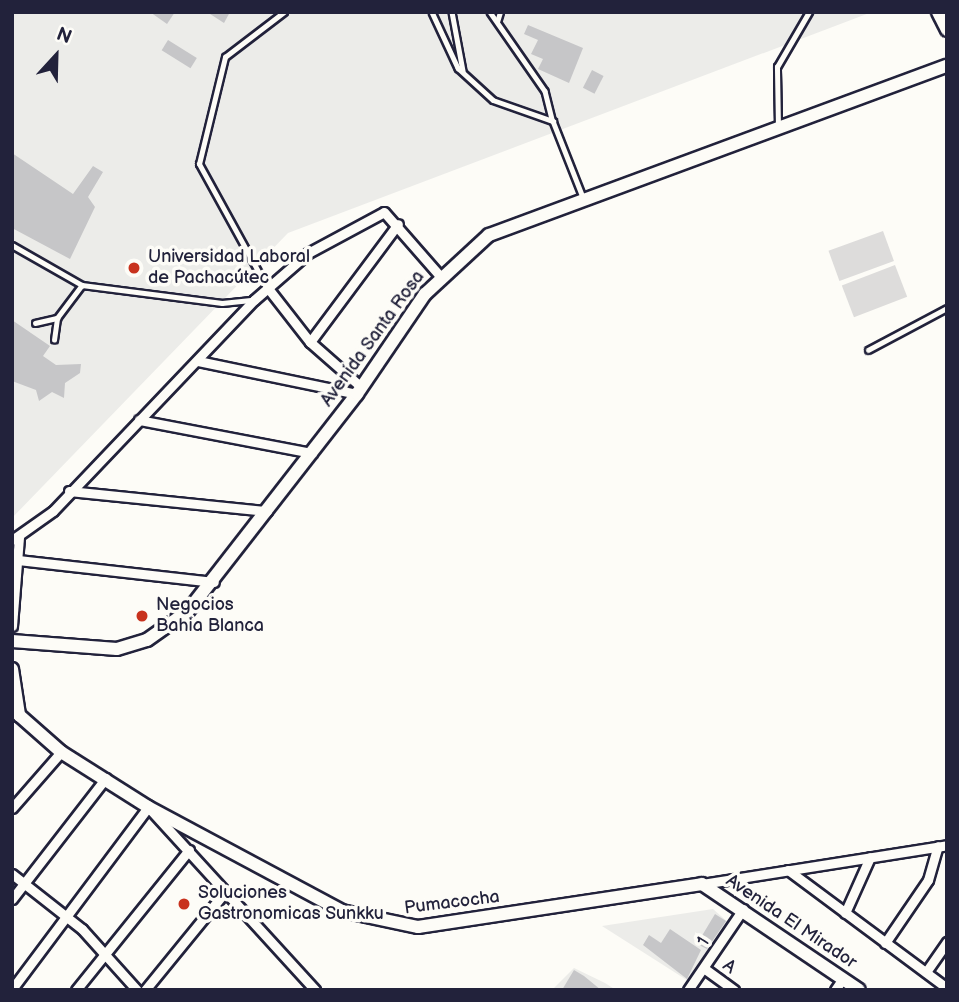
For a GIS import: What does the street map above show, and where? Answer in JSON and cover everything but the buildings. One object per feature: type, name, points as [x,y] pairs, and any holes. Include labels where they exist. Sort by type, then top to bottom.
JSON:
[{"type":"street","points":[[938,12],[947,30]]},
{"type":"street","name":"Avenida Santa Rosa","points":[[12,641],[98,650],[134,644],[166,629],[215,582],[359,390],[440,276],[489,235],[947,66]]},
{"type":"street","points":[[12,626],[18,560],[16,539],[69,491],[288,266],[358,224],[384,212],[398,224],[440,276]]},
{"type":"street","points":[[310,342],[398,224]]},
{"type":"street","points":[[267,288],[310,342],[359,390]]},
{"type":"street","points":[[198,361],[359,390]]},
{"type":"street","points":[[139,420],[312,453]]},
{"type":"street","points":[[69,491],[267,510]]},
{"type":"street","points":[[18,560],[215,582]]},
{"type":"street","name":"Pumacocha","points":[[12,669],[15,719],[61,752],[148,807],[342,911],[400,927],[702,884],[942,846]]},
{"type":"street","points":[[12,808],[61,752]]},
{"type":"street","points":[[12,900],[106,778]]},
{"type":"street","points":[[12,989],[148,807],[315,990]]},
{"type":"street","points":[[885,943],[928,880],[942,846]]},
{"type":"street","points":[[76,990],[189,850]]},
{"type":"street","points":[[845,913],[870,857]]},
{"type":"street","points":[[788,870],[947,988]]},
{"type":"street","points":[[12,874],[67,915],[137,990]]},
{"type":"street","name":"Avenida El Mirador","points":[[702,884],[743,909],[859,990]]},
{"type":"street","points":[[145,990],[224,893]]},
{"type":"street","name":"1","points":[[688,990],[705,969],[743,909]]},
{"type":"street","points":[[926,972],[947,942]]},
{"type":"street","name":"A","points":[[705,969],[734,990]]},
{"type":"street","points":[[835,990],[843,978]]},
{"type":"lane","points":[[267,288],[199,164],[225,57],[284,12]]},
{"type":"lane","points":[[432,12],[463,72],[493,100],[553,121]]},
{"type":"lane","points":[[452,12],[463,72]]},
{"type":"lane","points":[[490,12],[545,91],[553,121],[584,198]]},
{"type":"lane","points":[[497,23],[500,12]]},
{"type":"lane","points":[[778,127],[777,67],[809,12]]},
{"type":"lane","points":[[12,245],[82,285],[222,303],[254,300]]},
{"type":"lane","points":[[54,340],[57,318],[82,285]]},
{"type":"lane","points":[[869,350],[947,308]]},
{"type":"lane","points":[[35,323],[57,318]]},
{"type":"shaded area","name":"Universidad Laboral de Pachacútec","points":[[12,12],[872,12],[288,233],[12,518]]},
{"type":"shaded area","points":[[883,231],[894,261],[839,281],[828,251]]},
{"type":"shaded area","points":[[895,265],[907,297],[854,317],[842,285]]},
{"type":"shaded area","points":[[713,909],[730,924],[693,984],[602,926]]},
{"type":"shaded area","points":[[574,968],[605,983],[616,990],[552,990]]},
{"type":"place","name":"Universidad Laboral de Pachacútec","points":[[134,268]]},
{"type":"place","name":"Negocios Bahia Blanca","points":[[142,616]]},
{"type":"place","name":"Soluciones Gastronomicas Sunkku","points":[[184,904]]}]
